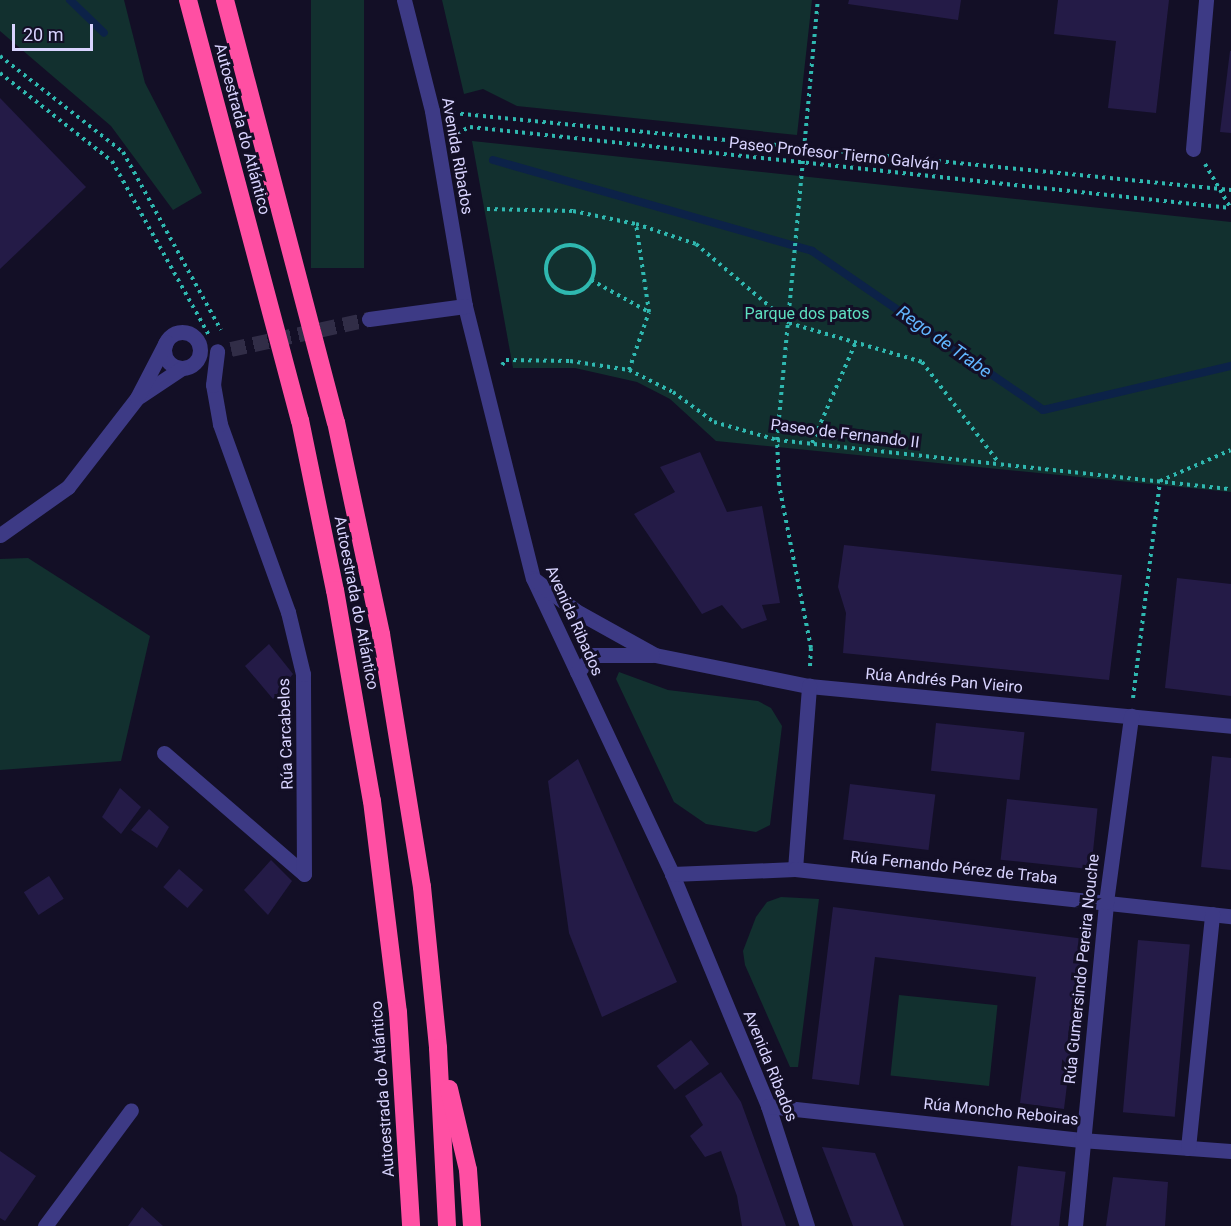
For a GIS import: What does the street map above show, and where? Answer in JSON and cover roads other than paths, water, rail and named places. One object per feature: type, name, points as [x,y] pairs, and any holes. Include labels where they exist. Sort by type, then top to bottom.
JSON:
[{"type":"highway","name":"Autoestrada do Atlántico","points":[[188,0],[300,420],[335,590],[372,801],[398,1012],[411,1226]]},
{"type":"highway","name":"Autoestrada do Atlántico","points":[[225,0],[336,422],[381,634],[422,887],[438,1048],[447,1226]]},
{"type":"highway","points":[[438,1048],[468,1170],[472,1226]]},
{"type":"street","name":"Avenida Ribados","points":[[404,0],[436,141],[465,306],[533,578],[672,874],[768,1106],[807,1226]]},
{"type":"street","points":[[1193,149],[1206,0]]},
{"type":"street","points":[[369,319],[465,306]]},
{"type":"street","points":[[0,535],[68,487],[137,398],[166,342],[176,333],[190,333],[200,351],[195,363],[182,368],[137,398]]},
{"type":"street","points":[[166,342],[169,362],[182,368]]},
{"type":"street","name":"Rúa Carcabelos","points":[[164,753],[304,874],[303,674],[288,612],[220,424],[213,386],[224,350],[200,351]]},
{"type":"street","name":"Rúa Andrés Pan Vieiro","points":[[533,578],[576,611],[655,655]]},
{"type":"street","name":"Rúa Andrés Pan Vieiro","points":[[577,672],[594,655],[655,655],[809,686],[1231,726]]},
{"type":"street","points":[[795,868],[809,686]]},
{"type":"street","name":"Rúa Gumersindo Pereira Nouche","points":[[1075,1226],[1081,1140],[1106,902],[1131,716]]},
{"type":"street","name":"Rúa Fernando Pérez de Traba","points":[[672,874],[795,868],[1231,916]]},
{"type":"street","points":[[1188,1148],[1212,914]]},
{"type":"street","name":"Rúa Moncho Reboiras","points":[[768,1106],[1081,1140],[1231,1151]]},
{"type":"street","points":[[45,1226],[131,1110]]},
{"type":"waterway","name":"Rego de Trabe","points":[[70,0],[104,33]]},
{"type":"waterway","name":"Rego de Trabe","points":[[493,160],[812,251],[1043,410],[1231,366]]},
{"type":"tunnel","points":[[231,349],[369,319]]},
{"type":"park label","name":"Parque dos patos","points":[[807,314]]}]
